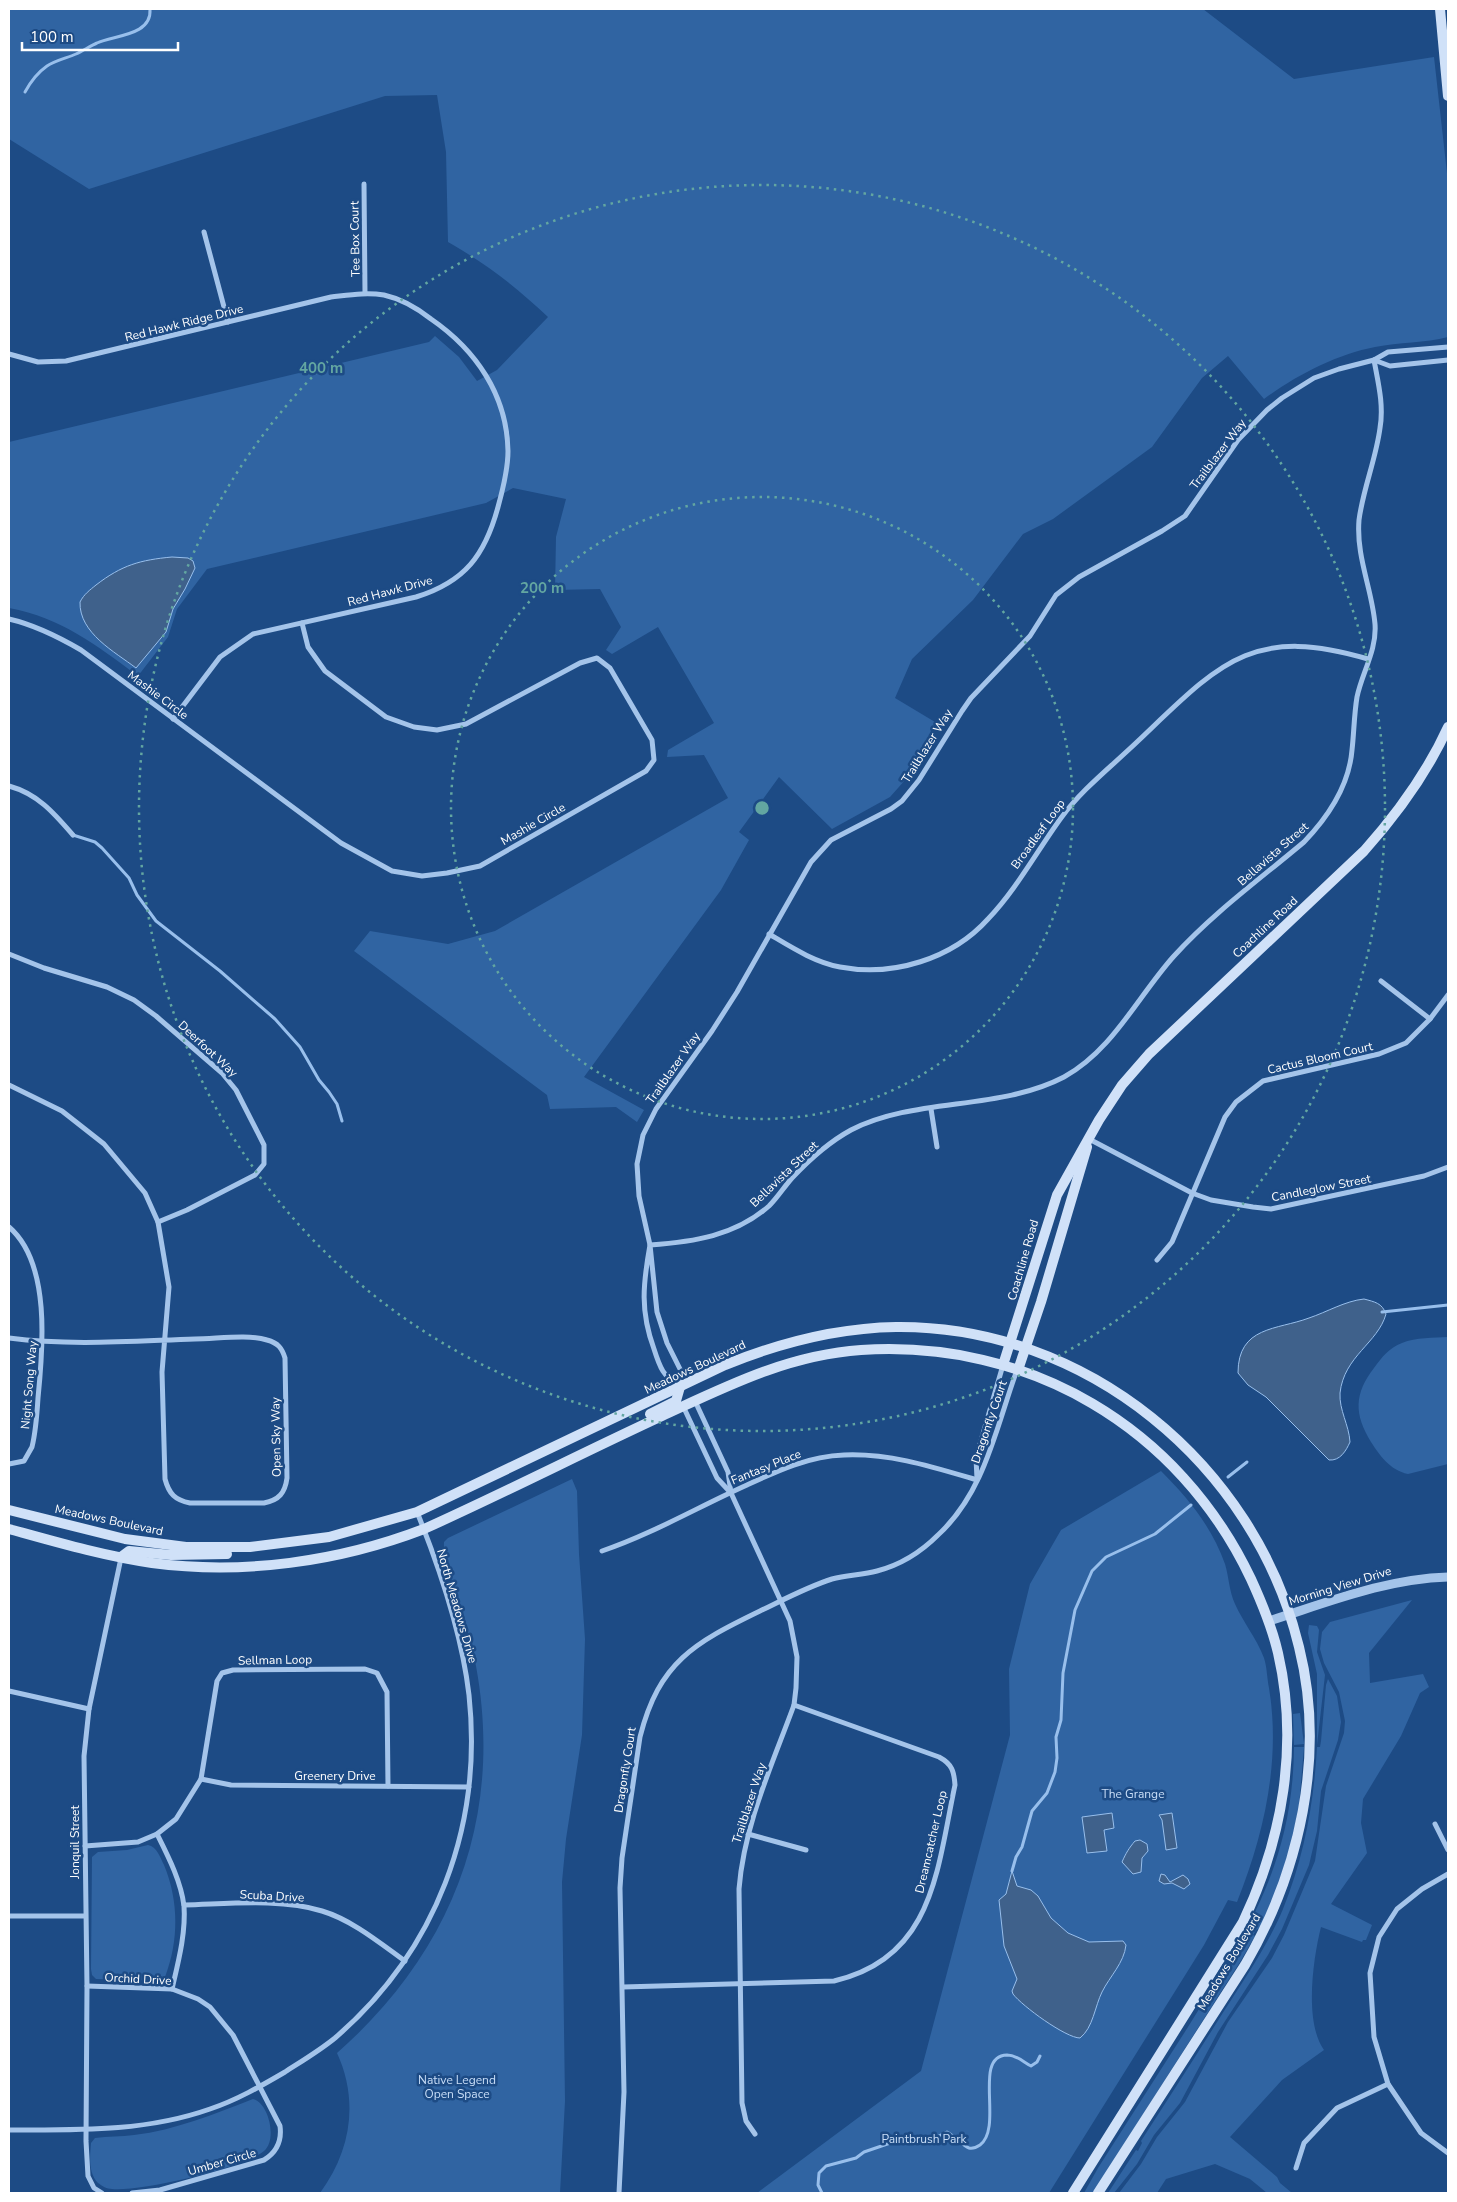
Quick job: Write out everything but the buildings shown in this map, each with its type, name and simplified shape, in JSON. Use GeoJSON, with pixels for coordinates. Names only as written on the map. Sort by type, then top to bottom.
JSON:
{"type":"FeatureCollection","features":[{"type":"Feature","properties":{"kind":"main road"},"geometry":{"type":"LineString","coordinates":[[1440,9],[1448,96]]}},
{"type":"Feature","properties":{"kind":"main road","name":"Coachline Road"},"geometry":{"type":"LineString","coordinates":[[1004,1366],[1057,1195],[1122,1085],[1149,1054],[1364,851],[1382,830],[1424,772],[1448,727]]}},
{"type":"Feature","properties":{"kind":"main road","name":"Coachline Road"},"geometry":{"type":"LineString","coordinates":[[1018,1370],[1083,1165],[1089,1139]]}},
{"type":"Feature","properties":{"kind":"main road","name":"Meadows Boulevard"},"geometry":{"type":"LineString","coordinates":[[9,1510],[91,1531],[156,1544],[219,1548],[250,1547],[329,1537],[417,1512],[756,1353],[788,1343],[839,1332],[896,1327],[977,1335],[1025,1349],[1072,1367],[1121,1394],[1157,1421],[1193,1454],[1214,1478],[1246,1521],[1269,1565],[1290,1614],[1304,1671],[1309,1745],[1303,1812],[1290,1864],[1270,1916],[1254,1948],[1098,2193]]}},
{"type":"Feature","properties":{"kind":"main road","name":"Meadows Boulevard"},"geometry":{"type":"LineString","coordinates":[[9,1529],[121,1557],[206,1568],[306,1561],[357,1550],[424,1529],[746,1377],[785,1363],[812,1356],[860,1350],[915,1349],[944,1352],[1004,1366],[1046,1380],[1099,1406],[1136,1432],[1177,1469],[1197,1492],[1227,1533],[1269,1621],[1282,1674],[1287,1744],[1282,1808],[1269,1857],[1250,1907],[1235,1938],[1073,2193]]}},
{"type":"Feature","properties":{"kind":"main road"},"geometry":{"type":"LineString","coordinates":[[598,1446],[601,1440],[612,1432],[676,1401],[680,1387]]}},
{"type":"Feature","properties":{"kind":"main road"},"geometry":{"type":"LineString","coordinates":[[121,1557],[129,1551],[171,1555],[233,1554],[250,1547]]}},
{"type":"Feature","properties":{"kind":"street","name":"Tee Box Court"},"geometry":{"type":"LineString","coordinates":[[364,184],[365,293]]}},
{"type":"Feature","properties":{"kind":"street"},"geometry":{"type":"LineString","coordinates":[[204,232],[228,322]]}},
{"type":"Feature","properties":{"kind":"street","name":"Red Hawk Ridge Drive"},"geometry":{"type":"LineString","coordinates":[[9,354],[38,362],[66,362],[331,297],[365,293]]}},
{"type":"Feature","properties":{"kind":"street","name":"Red Hawk Drive"},"geometry":{"type":"LineString","coordinates":[[173,719],[212,666],[230,649],[254,634],[416,597],[437,590],[465,572],[483,549],[490,536],[504,486],[508,452],[504,415],[490,379],[479,363],[456,338],[414,307],[383,295],[365,293]]}},
{"type":"Feature","properties":{"kind":"street","name":"Trailblazer Way"},"geometry":{"type":"LineString","coordinates":[[680,1387],[681,1371],[667,1343],[658,1312],[650,1245],[637,1176],[640,1148],[647,1123],[712,1031],[801,876],[821,850],[837,837],[891,809],[909,792],[971,698],[1030,636],[1056,595],[1079,576],[1162,532],[1185,516],[1238,440],[1267,410],[1314,378],[1339,369],[1374,360],[1388,352],[1448,346]]}},
{"type":"Feature","properties":{"kind":"street","name":"Trailblazer Way"},"geometry":{"type":"LineString","coordinates":[[1374,360],[1390,366],[1448,360]]}},
{"type":"Feature","properties":{"kind":"street","name":"Bellavista Street"},"geometry":{"type":"LineString","coordinates":[[650,1245],[688,1243],[741,1226],[769,1206],[812,1159],[837,1139],[873,1121],[1026,1093],[1044,1087],[1085,1064],[1112,1036],[1190,939],[1304,842],[1328,814],[1347,776],[1352,753],[1357,697],[1373,646],[1375,624],[1361,562],[1359,531],[1362,507],[1380,428],[1381,398],[1374,360]]}},
{"type":"Feature","properties":{"kind":"street","name":"Mashie Circle"},"geometry":{"type":"LineString","coordinates":[[9,619],[27,623],[52,633],[81,650],[341,843],[392,871],[422,876],[447,874],[480,866],[646,771],[654,760],[652,740],[610,668],[597,658],[580,663],[466,724],[438,730],[414,728],[386,717],[325,671],[308,647],[302,623]]}},
{"type":"Feature","properties":{"kind":"street","name":"Broadleaf Loop"},"geometry":{"type":"LineString","coordinates":[[769,934],[821,962],[839,967],[864,970],[883,970],[903,966],[946,952],[962,942],[989,919],[1074,802],[1209,676],[1227,663],[1246,655],[1286,646],[1312,646],[1368,659]]}},
{"type":"Feature","properties":{"kind":"street"},"geometry":{"type":"LineString","coordinates":[[9,786],[35,797],[51,809],[73,834]]}},
{"type":"Feature","properties":{"kind":"street","name":"Deerfoot Way"},"geometry":{"type":"LineString","coordinates":[[9,954],[44,968],[107,987],[134,1000],[156,1016],[222,1073],[236,1090],[264,1145],[264,1164],[255,1175],[187,1210],[158,1222]]}},
{"type":"Feature","properties":{"kind":"street"},"geometry":{"type":"LineString","coordinates":[[1381,981],[1430,1019]]}},
{"type":"Feature","properties":{"kind":"street","name":"Cactus Bloom Court"},"geometry":{"type":"LineString","coordinates":[[1157,1260],[1172,1242],[1225,1117],[1236,1102],[1262,1081],[1379,1054],[1406,1043],[1430,1019],[1448,995]]}},
{"type":"Feature","properties":{"kind":"street"},"geometry":{"type":"LineString","coordinates":[[9,1085],[62,1111],[104,1144],[145,1193],[158,1222],[169,1287],[164,1340]]}},
{"type":"Feature","properties":{"kind":"street"},"geometry":{"type":"LineString","coordinates":[[931,1109],[937,1147]]}},
{"type":"Feature","properties":{"kind":"street","name":"Candleglow Street"},"geometry":{"type":"LineString","coordinates":[[1089,1139],[1192,1193],[1211,1200],[1271,1209],[1424,1176],[1448,1166]]}},
{"type":"Feature","properties":{"kind":"street","name":"Night Song Way"},"geometry":{"type":"LineString","coordinates":[[9,1227],[14,1231],[30,1257],[39,1290],[44,1342],[34,1439],[24,1461],[9,1464]]}},
{"type":"Feature","properties":{"kind":"street","name":"Trailblazer Way"},"geometry":{"type":"LineString","coordinates":[[650,1245],[643,1286],[643,1309],[647,1330],[667,1378],[680,1387]]}},
{"type":"Feature","properties":{"kind":"street","name":"Open Sky Way"},"geometry":{"type":"LineString","coordinates":[[9,1338],[44,1342],[258,1338],[277,1344],[282,1349],[285,1358],[287,1478],[282,1495],[273,1501],[264,1503],[190,1503],[180,1501],[172,1496],[165,1479],[164,1340]]}},
{"type":"Feature","properties":{"kind":"street","name":"Dragonfly Court"},"geometry":{"type":"LineString","coordinates":[[978,1480],[976,1458],[1004,1366]]}},
{"type":"Feature","properties":{"kind":"street","name":"Dragonfly Court"},"geometry":{"type":"LineString","coordinates":[[618,2193],[624,2092],[620,1888],[622,1858],[640,1736],[647,1712],[665,1677],[688,1652],[714,1633],[818,1584],[845,1576],[877,1571],[911,1557],[939,1535],[951,1522],[970,1495],[986,1465],[1018,1370]]}},
{"type":"Feature","properties":{"kind":"street","name":"Trailblazer Way"},"geometry":{"type":"LineString","coordinates":[[695,1400],[728,1472],[731,1493],[790,1622],[797,1657],[794,1705],[748,1834],[739,1889],[742,2103],[746,2121],[755,2134]]}},
{"type":"Feature","properties":{"kind":"street","name":"Trailblazer Way"},"geometry":{"type":"LineString","coordinates":[[683,1406],[717,1478],[731,1493]]}},
{"type":"Feature","properties":{"kind":"street","name":"Fantasy Place"},"geometry":{"type":"LineString","coordinates":[[602,1551],[629,1542],[731,1493],[796,1465],[842,1455],[894,1458],[978,1480]]}},
{"type":"Feature","properties":{"kind":"street","name":"North Meadows Drive"},"geometry":{"type":"LineString","coordinates":[[9,2130],[121,2128],[183,2117],[211,2109],[260,2086],[318,2051],[371,2004],[405,1961],[438,1904],[449,1875],[462,1827],[469,1787],[471,1741],[469,1704],[462,1653],[417,1512]]}},
{"type":"Feature","properties":{"kind":"street","name":"Jonquil Street"},"geometry":{"type":"LineString","coordinates":[[86,2130],[87,1986],[84,1756],[89,1709],[121,1557]]}},
{"type":"Feature","properties":{"kind":"street","name":"Morning View Drive"},"geometry":{"type":"LineString","coordinates":[[1269,1621],[1383,1585],[1405,1580],[1448,1577]]}},
{"type":"Feature","properties":{"kind":"street","name":"Sellman Loop"},"geometry":{"type":"LineString","coordinates":[[85,1846],[138,1842],[157,1834],[176,1819],[201,1779],[217,1682],[222,1673],[233,1670],[365,1669],[377,1673],[387,1692],[388,1786]]}},
{"type":"Feature","properties":{"kind":"street"},"geometry":{"type":"LineString","coordinates":[[9,1691],[89,1709]]}},
{"type":"Feature","properties":{"kind":"street","name":"Dreamcatcher Loop"},"geometry":{"type":"LineString","coordinates":[[622,1987],[820,1982],[849,1978],[883,1961],[897,1949],[918,1922],[930,1896],[954,1785],[953,1770],[947,1762],[939,1757],[794,1705]]}},
{"type":"Feature","properties":{"kind":"street","name":"Greenery Drive"},"geometry":{"type":"LineString","coordinates":[[201,1779],[231,1785],[469,1787]]}},
{"type":"Feature","properties":{"kind":"street"},"geometry":{"type":"LineString","coordinates":[[1435,1824],[1448,1850]]}},
{"type":"Feature","properties":{"kind":"street"},"geometry":{"type":"LineString","coordinates":[[157,1834],[175,1874],[184,1905],[182,1942],[172,1989]]}},
{"type":"Feature","properties":{"kind":"street"},"geometry":{"type":"LineString","coordinates":[[748,1834],[806,1850]]}},
{"type":"Feature","properties":{"kind":"street"},"geometry":{"type":"LineString","coordinates":[[1448,1874],[1422,1889],[1397,1909],[1379,1937],[1370,1973],[1374,2037],[1388,2084],[1422,2133],[1448,2153]]}},
{"type":"Feature","properties":{"kind":"street","name":"Scuba Drive"},"geometry":{"type":"LineString","coordinates":[[184,1905],[298,1906],[323,1911],[348,1923],[405,1961]]}},
{"type":"Feature","properties":{"kind":"street"},"geometry":{"type":"LineString","coordinates":[[9,1916],[85,1916]]}},
{"type":"Feature","properties":{"kind":"street","name":"Orchid Drive"},"geometry":{"type":"LineString","coordinates":[[87,1986],[172,1989],[198,1999],[210,2007],[233,2035],[260,2086]]}},
{"type":"Feature","properties":{"kind":"street"},"geometry":{"type":"LineString","coordinates":[[1296,2168],[1304,2143],[1337,2108],[1388,2084]]}},
{"type":"Feature","properties":{"kind":"street","name":"Umber Circle"},"geometry":{"type":"LineString","coordinates":[[132,2193],[160,2190],[240,2168],[270,2156],[279,2142],[280,2126],[260,2086]]}},
{"type":"Feature","properties":{"kind":"street"},"geometry":{"type":"LineString","coordinates":[[86,2130],[88,2176],[94,2188],[102,2193]]}},
{"type":"Feature","properties":{"kind":"green space"},"geometry":{"type":"Polygon","coordinates":[[[9,9],[1203,9],[1294,79],[1434,57],[1448,182],[1448,337],[1384,345],[1331,360],[1289,382],[1264,399],[1228,356],[1202,378],[1152,447],[1053,519],[1023,534],[973,600],[912,659],[895,698],[940,725],[937,730],[935,729],[934,735],[906,779],[890,797],[832,829],[779,777],[739,832],[749,840],[721,890],[584,1077],[644,1110],[637,1122],[616,1107],[550,1109],[547,1095],[354,951],[370,931],[448,944],[495,931],[728,798],[704,755],[667,757],[668,750],[714,723],[658,627],[612,654],[606,650],[621,627],[600,589],[555,590],[556,537],[566,499],[513,488],[486,503],[207,569],[177,609],[168,637],[138,676],[78,634],[46,618],[9,608],[9,442],[429,342],[435,336],[459,357],[477,381],[497,370],[548,317],[501,276],[448,242],[446,152],[437,95],[385,96],[89,189],[9,139],[9,9]]]}},
{"type":"Feature","properties":{"kind":"green space"},"geometry":{"type":"Polygon","coordinates":[[[1448,1337],[1448,1464],[1408,1474],[1391,1466],[1371,1442],[1361,1422],[1359,1413],[1360,1395],[1367,1377],[1380,1360],[1397,1345],[1419,1339],[1448,1337]]]}},
{"type":"Feature","properties":{"kind":"green space","name":"The Grange"},"geometry":{"type":"Polygon","coordinates":[[[1161,1471],[1190,1503],[1206,1525],[1220,1550],[1235,1604],[1258,1644],[1266,1665],[1272,1715],[1273,1743],[1268,1797],[1255,1850],[1237,1902],[1228,1900],[1204,1945],[1049,2193],[757,2193],[921,2071],[1010,1735],[1009,1669],[1030,1584],[1061,1530],[1161,1471]]]}},
{"type":"Feature","properties":{"kind":"green space","name":"Native Legend Open Space"},"geometry":{"type":"Polygon","coordinates":[[[572,1479],[577,1491],[585,1639],[582,1735],[566,1839],[562,1882],[565,2101],[560,2193],[320,2193],[331,2177],[339,2160],[345,2143],[348,2125],[348,2089],[337,2053],[377,2014],[411,1971],[439,1926],[460,1879],[475,1829],[482,1776],[483,1722],[474,1656],[447,1566],[444,1542],[448,1538],[572,1479]]]}},
{"type":"Feature","properties":{"kind":"green space"},"geometry":{"type":"Polygon","coordinates":[[[1412,1600],[1369,1653],[1370,1683],[1423,1674],[1429,1687],[1420,1693],[1401,1736],[1363,1799],[1361,1823],[1367,1853],[1331,1904],[1372,1925],[1366,1940],[1362,1942],[1321,1927],[1313,1973],[1312,2007],[1318,2038],[1324,2050],[1282,2080],[1230,2137],[1277,2177],[1280,2183],[1292,2193],[1267,2193],[1250,2179],[1215,2164],[1166,2179],[1157,2193],[1119,2193],[1141,2164],[1157,2137],[1185,2102],[1228,2022],[1272,1958],[1284,1935],[1315,1861],[1326,1786],[1344,1733],[1345,1721],[1339,1692],[1324,1663],[1320,1649],[1322,1632],[1330,1622],[1412,1600]]]}},
{"type":"Feature","properties":{"kind":"green space"},"geometry":{"type":"Polygon","coordinates":[[[1309,1625],[1317,1626],[1319,1630],[1317,1652],[1325,1675],[1317,1745],[1317,1674],[1308,1633],[1309,1625]]]}},
{"type":"Feature","properties":{"kind":"green space"},"geometry":{"type":"Polygon","coordinates":[[[1328,1679],[1337,1696],[1341,1722],[1338,1740],[1321,1791],[1317,1831],[1309,1865],[1282,1929],[1268,1955],[1218,2032],[1180,2103],[1154,2135],[1137,2164],[1114,2193],[1108,2193],[1136,2150],[1138,2151],[1142,2143],[1141,2141],[1256,1961],[1283,1909],[1297,1870],[1307,1830],[1317,1747],[1320,1747],[1321,1741],[1328,1679]]]}},
{"type":"Feature","properties":{"kind":"green space"},"geometry":{"type":"Polygon","coordinates":[[[1300,1713],[1304,1744],[1294,1745],[1293,1714],[1300,1713]]]}},
{"type":"Feature","properties":{"kind":"green space"},"geometry":{"type":"Polygon","coordinates":[[[1294,1747],[1304,1747],[1299,1806],[1290,1848],[1275,1893],[1259,1930],[1257,1929],[1253,1935],[1255,1936],[1240,1962],[1093,2193],[1084,2193],[1229,1960],[1263,1895],[1276,1862],[1285,1826],[1292,1788],[1294,1747]]]}},
{"type":"Feature","properties":{"kind":"green space"},"geometry":{"type":"Polygon","coordinates":[[[148,1845],[156,1850],[164,1865],[175,1907],[173,1949],[165,1977],[159,1981],[96,1979],[92,1975],[91,1969],[92,1857],[98,1852],[127,1850],[148,1845]]]}},
{"type":"Feature","properties":{"kind":"green space"},"geometry":{"type":"Polygon","coordinates":[[[253,2099],[263,2107],[271,2130],[268,2145],[264,2151],[253,2158],[190,2178],[144,2187],[110,2189],[98,2183],[95,2179],[90,2164],[91,2143],[95,2138],[150,2133],[195,2121],[253,2099]]]}},
{"type":"Feature","properties":{"kind":"shaded area"},"geometry":{"type":"Polygon","coordinates":[[[172,557],[188,558],[193,561],[195,568],[173,609],[166,632],[136,668],[100,641],[92,632],[85,623],[81,613],[80,602],[85,594],[96,585],[123,568],[141,562],[172,557]]]}},
{"type":"Feature","properties":{"kind":"shaded area"},"geometry":{"type":"Polygon","coordinates":[[[1364,1299],[1380,1305],[1386,1314],[1376,1333],[1354,1359],[1343,1380],[1340,1399],[1350,1442],[1339,1457],[1329,1460],[1266,1397],[1248,1385],[1238,1373],[1240,1358],[1245,1346],[1252,1338],[1262,1332],[1364,1299]]]}},
{"type":"Feature","properties":{"kind":"shaded area"},"geometry":{"type":"Polygon","coordinates":[[[1112,1813],[1114,1828],[1104,1830],[1107,1851],[1087,1853],[1082,1817],[1112,1813]]]}},
{"type":"Feature","properties":{"kind":"shaded area"},"geometry":{"type":"Polygon","coordinates":[[[1172,1813],[1177,1848],[1166,1850],[1162,1820],[1159,1815],[1172,1813]]]}},
{"type":"Feature","properties":{"kind":"shaded area"},"geometry":{"type":"Polygon","coordinates":[[[1140,1840],[1147,1844],[1148,1851],[1142,1858],[1141,1872],[1133,1874],[1122,1862],[1135,1841],[1140,1840]]]}},
{"type":"Feature","properties":{"kind":"shaded area"},"geometry":{"type":"Polygon","coordinates":[[[1012,1871],[1017,1886],[1031,1890],[1038,1896],[1051,1918],[1068,1933],[1089,1942],[1123,1941],[1126,1945],[1120,1964],[1102,1992],[1091,2023],[1080,2038],[1065,2033],[1045,2020],[1025,2006],[1013,1994],[1012,1991],[1017,1979],[1004,1946],[999,1900],[1006,1894],[1012,1871]]]}},
{"type":"Feature","properties":{"kind":"shaded area"},"geometry":{"type":"Polygon","coordinates":[[[1161,1874],[1165,1875],[1170,1882],[1183,1875],[1190,1884],[1184,1889],[1172,1883],[1164,1884],[1159,1881],[1161,1874]]]}},
{"type":"Feature","properties":{"kind":"waterway"},"geometry":{"type":"LineString","coordinates":[[25,92],[37,74],[50,64],[104,40],[139,30],[149,18],[150,9]]}},
{"type":"Feature","properties":{"kind":"waterway"},"geometry":{"type":"LineString","coordinates":[[73,835],[95,842],[102,848],[129,878],[137,895],[156,921],[220,971],[275,1019],[300,1047],[319,1080],[337,1104],[342,1121]]}},
{"type":"Feature","properties":{"kind":"waterway"},"geometry":{"type":"LineString","coordinates":[[1382,1312],[1448,1305]]}},
{"type":"Feature","properties":{"kind":"waterway"},"geometry":{"type":"LineString","coordinates":[[1228,1477],[1247,1462]]}},
{"type":"Feature","properties":{"kind":"waterway"},"geometry":{"type":"LineString","coordinates":[[1012,1871],[1016,1857],[1022,1847],[1032,1811],[1047,1793],[1055,1772],[1057,1758],[1056,1737],[1061,1720],[1063,1673],[1075,1610],[1092,1571],[1106,1557],[1155,1534],[1191,1505]]}},
{"type":"Feature","properties":{"kind":"waterway"},"geometry":{"type":"LineString","coordinates":[[822,2193],[818,2185],[819,2173],[826,2166],[856,2158],[864,2152],[899,2140],[914,2140],[925,2143],[947,2132],[969,2148],[979,2146],[987,2136],[990,2109],[989,2079],[991,2067],[997,2058],[1011,2055],[1031,2066],[1037,2062],[1040,2056]]}},
{"type":"Feature","properties":{"kind":"park label","name":"Paintbrush Park"},"geometry":{"type":"Point","coordinates":[924,2139]}}]}
